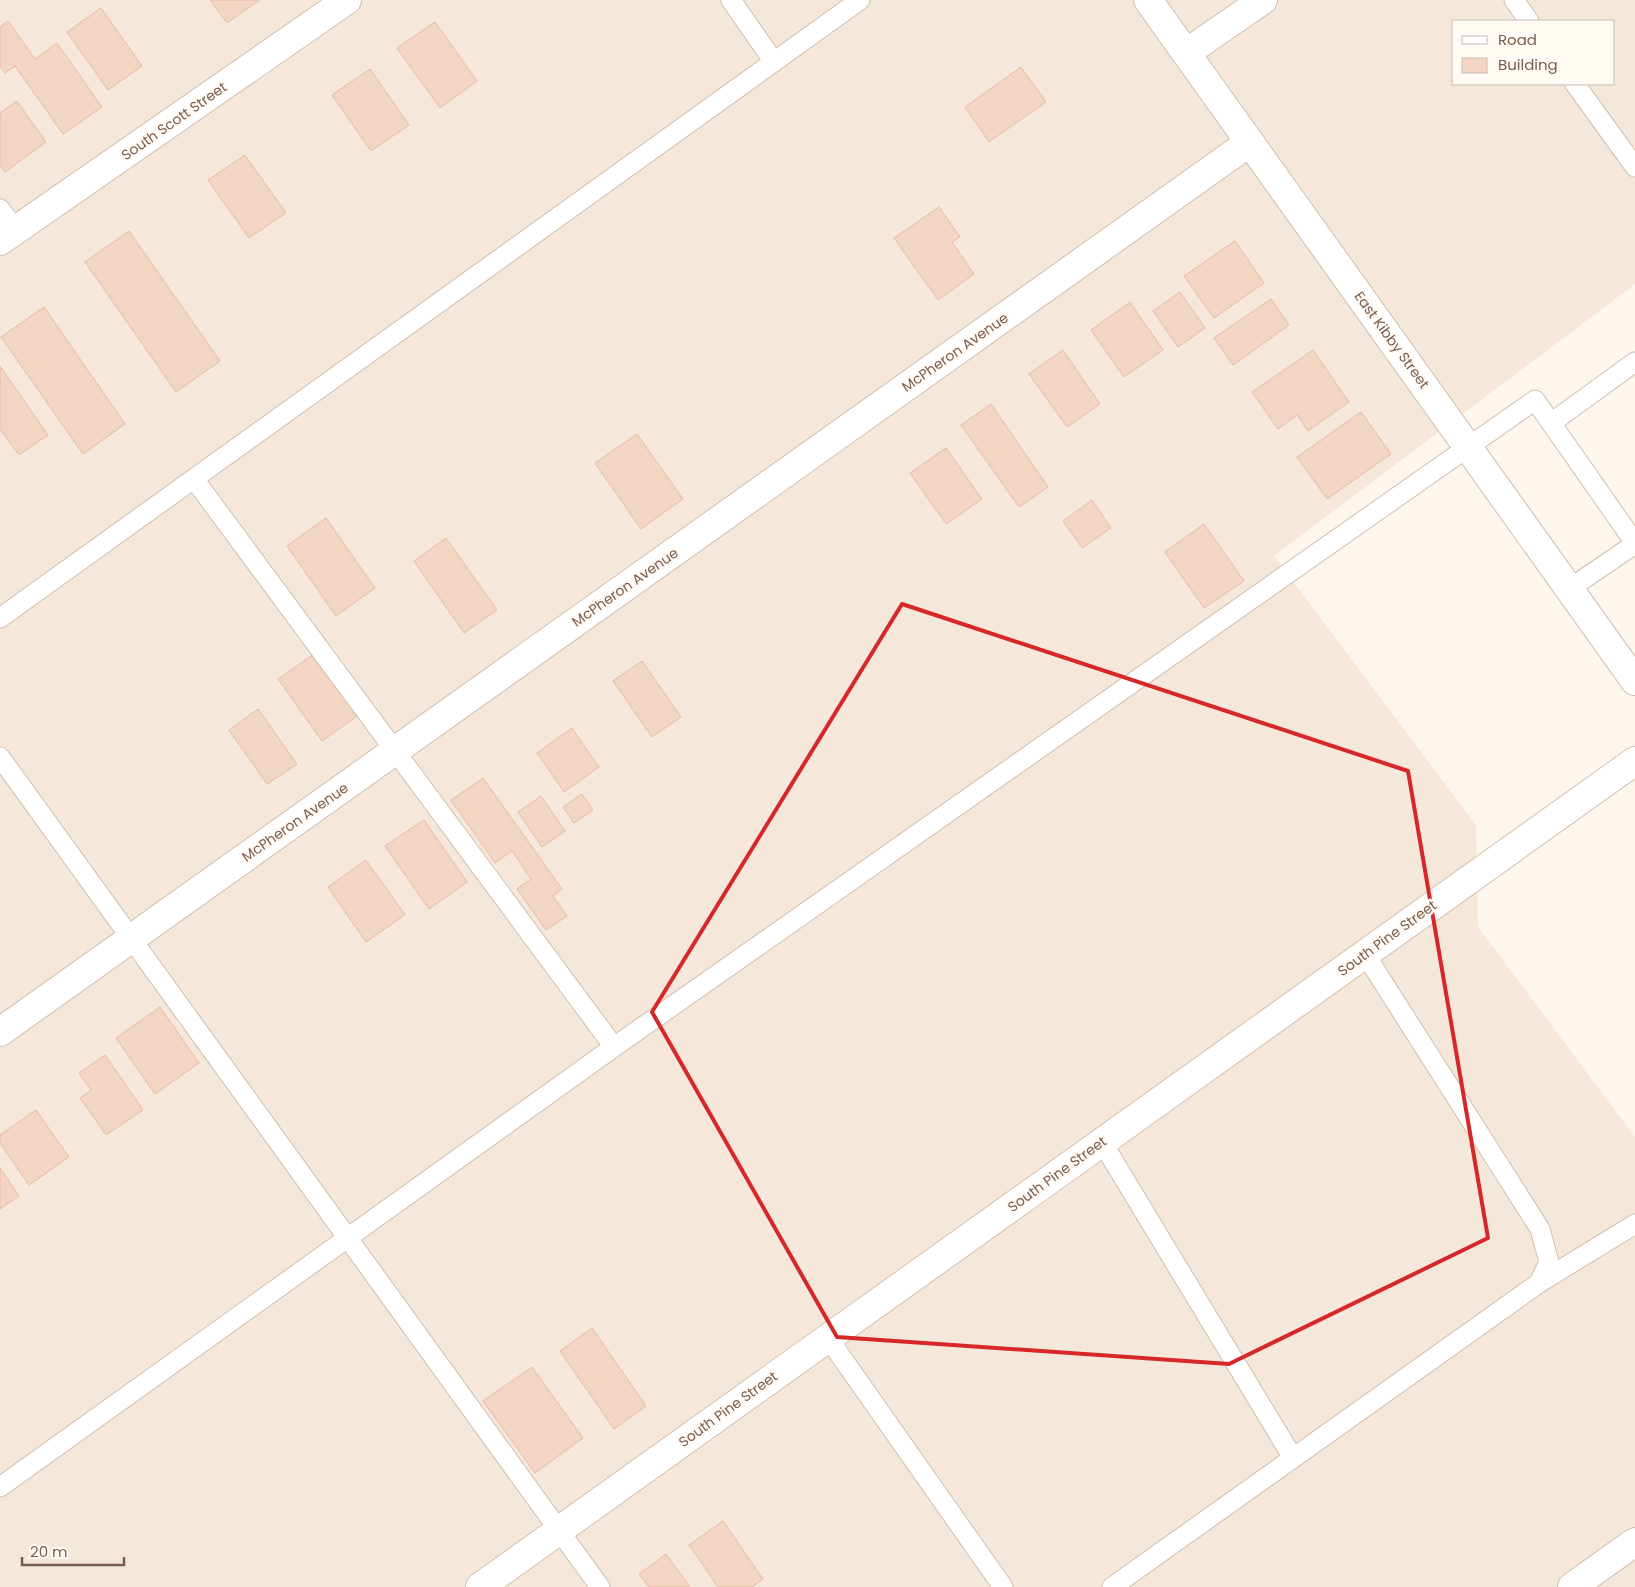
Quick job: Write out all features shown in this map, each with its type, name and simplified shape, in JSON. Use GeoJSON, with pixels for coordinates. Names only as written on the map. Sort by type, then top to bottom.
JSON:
{"type":"FeatureCollection","features":[{"type":"Feature","properties":{"kind":"street","name":"South Scott Street"},"geometry":{"type":"LineString","coordinates":[[8,236],[347,0]]}},
{"type":"Feature","properties":{"kind":"street","name":"East Kibby Street"},"geometry":{"type":"LineString","coordinates":[[1148,0],[1635,681]]}},
{"type":"Feature","properties":{"kind":"street"},"geometry":{"type":"LineString","coordinates":[[1186,53],[1263,0]]}},
{"type":"Feature","properties":{"kind":"street","name":"McPheron Avenue"},"geometry":{"type":"LineString","coordinates":[[0,1032],[1250,142]]}},
{"type":"Feature","properties":{"kind":"street","name":"South Pine Street"},"geometry":{"type":"LineString","coordinates":[[480,1587],[1635,760]]}},
{"type":"Feature","properties":{"kind":"street"},"geometry":{"type":"LineString","coordinates":[[1572,1587],[1635,1542]]}},
{"type":"Feature","properties":{"kind":"lane"},"geometry":{"type":"LineString","coordinates":[[731,0],[774,62]]}},
{"type":"Feature","properties":{"kind":"lane"},"geometry":{"type":"LineString","coordinates":[[0,618],[860,0]]}},
{"type":"Feature","properties":{"kind":"lane"},"geometry":{"type":"LineString","coordinates":[[1514,0],[1529,20]]}},
{"type":"Feature","properties":{"kind":"lane"},"geometry":{"type":"LineString","coordinates":[[1576,85],[1635,168]]}},
{"type":"Feature","properties":{"kind":"lane"},"geometry":{"type":"LineString","coordinates":[[0,209],[8,236]]}},
{"type":"Feature","properties":{"kind":"lane"},"geometry":{"type":"LineString","coordinates":[[1551,423],[1635,362]]}},
{"type":"Feature","properties":{"kind":"lane"},"geometry":{"type":"LineString","coordinates":[[0,1487],[614,1047],[1535,400],[1635,544],[1569,589]]}},
{"type":"Feature","properties":{"kind":"lane"},"geometry":{"type":"LineString","coordinates":[[194,479],[614,1047]]}},
{"type":"Feature","properties":{"kind":"lane"},"geometry":{"type":"LineString","coordinates":[[0,757],[600,1587]]}},
{"type":"Feature","properties":{"kind":"lane"},"geometry":{"type":"LineString","coordinates":[[1365,954],[1540,1230],[1549,1262],[1539,1284]]}},
{"type":"Feature","properties":{"kind":"lane"},"geometry":{"type":"LineString","coordinates":[[1102,1142],[1293,1458]]}},
{"type":"Feature","properties":{"kind":"lane"},"geometry":{"type":"LineString","coordinates":[[1112,1587],[1539,1284],[1635,1224]]}},
{"type":"Feature","properties":{"kind":"lane"},"geometry":{"type":"LineString","coordinates":[[828,1338],[1003,1587]]}},
{"type":"Feature","properties":{"kind":"highlighted area"},"geometry":{"type":"Polygon","coordinates":[[[902,604],[1408,771],[1488,1238],[1229,1364],[837,1337],[652,1012],[902,604]]]}},
{"type":"Feature","properties":{"kind":"shaded area"},"geometry":{"type":"Polygon","coordinates":[[[0,0],[1635,0],[1635,284],[1274,556],[1476,825],[1478,927],[1635,1137],[1635,1587],[0,1587],[0,0]]]}},
{"type":"Feature","properties":{"kind":"building"},"geometry":{"type":"Polygon","coordinates":[[[210,0],[260,0],[227,23],[210,0]]]}},
{"type":"Feature","properties":{"kind":"building"},"geometry":{"type":"Polygon","coordinates":[[[101,8],[142,66],[108,90],[67,32],[101,8]]]}},
{"type":"Feature","properties":{"kind":"building"},"geometry":{"type":"Polygon","coordinates":[[[8,21],[35,59],[57,43],[102,107],[63,134],[15,66],[5,73],[0,66],[0,27],[8,21]]]}},
{"type":"Feature","properties":{"kind":"building"},"geometry":{"type":"Polygon","coordinates":[[[435,22],[477,81],[440,108],[397,48],[435,22]]]}},
{"type":"Feature","properties":{"kind":"building"},"geometry":{"type":"Polygon","coordinates":[[[1021,67],[1046,102],[989,142],[965,107],[1021,67]]]}},
{"type":"Feature","properties":{"kind":"building"},"geometry":{"type":"Polygon","coordinates":[[[370,69],[409,125],[371,151],[332,95],[370,69]]]}},
{"type":"Feature","properties":{"kind":"building"},"geometry":{"type":"Polygon","coordinates":[[[17,101],[46,142],[5,172],[0,165],[0,113],[17,101]]]}},
{"type":"Feature","properties":{"kind":"building"},"geometry":{"type":"Polygon","coordinates":[[[245,155],[286,213],[249,238],[208,180],[245,155]]]}},
{"type":"Feature","properties":{"kind":"building"},"geometry":{"type":"Polygon","coordinates":[[[939,207],[960,237],[952,242],[974,274],[938,300],[894,238],[939,207]]]}},
{"type":"Feature","properties":{"kind":"building"},"geometry":{"type":"Polygon","coordinates":[[[129,231],[220,361],[176,392],[85,262],[129,231]]]}},
{"type":"Feature","properties":{"kind":"building"},"geometry":{"type":"Polygon","coordinates":[[[1235,241],[1264,283],[1214,318],[1184,276],[1235,241]]]}},
{"type":"Feature","properties":{"kind":"building"},"geometry":{"type":"Polygon","coordinates":[[[1180,292],[1205,328],[1178,347],[1153,311],[1180,292]]]}},
{"type":"Feature","properties":{"kind":"building"},"geometry":{"type":"Polygon","coordinates":[[[1271,299],[1289,325],[1233,365],[1214,338],[1271,299]]]}},
{"type":"Feature","properties":{"kind":"building"},"geometry":{"type":"Polygon","coordinates":[[[1130,302],[1163,350],[1124,377],[1091,330],[1130,302]]]}},
{"type":"Feature","properties":{"kind":"building"},"geometry":{"type":"Polygon","coordinates":[[[44,307],[125,424],[83,454],[1,337],[44,307]]]}},
{"type":"Feature","properties":{"kind":"building"},"geometry":{"type":"Polygon","coordinates":[[[1063,350],[1100,404],[1067,427],[1029,374],[1063,350]]]}},
{"type":"Feature","properties":{"kind":"building"},"geometry":{"type":"Polygon","coordinates":[[[1313,350],[1349,402],[1308,431],[1297,415],[1278,429],[1252,392],[1313,350]]]}},
{"type":"Feature","properties":{"kind":"building"},"geometry":{"type":"Polygon","coordinates":[[[0,366],[48,435],[19,455],[0,429],[0,366]]]}},
{"type":"Feature","properties":{"kind":"building"},"geometry":{"type":"Polygon","coordinates":[[[991,404],[1048,487],[1019,507],[961,425],[991,404]]]}},
{"type":"Feature","properties":{"kind":"building"},"geometry":{"type":"Polygon","coordinates":[[[1361,412],[1391,454],[1327,499],[1297,457],[1361,412]]]}},
{"type":"Feature","properties":{"kind":"building"},"geometry":{"type":"Polygon","coordinates":[[[637,434],[683,499],[641,529],[595,463],[637,434]]]}},
{"type":"Feature","properties":{"kind":"building"},"geometry":{"type":"Polygon","coordinates":[[[946,448],[982,499],[946,524],[910,473],[946,448]]]}},
{"type":"Feature","properties":{"kind":"building"},"geometry":{"type":"Polygon","coordinates":[[[1092,500],[1111,528],[1082,548],[1063,521],[1092,500]]]}},
{"type":"Feature","properties":{"kind":"building"},"geometry":{"type":"Polygon","coordinates":[[[326,518],[375,588],[336,616],[287,546],[326,518]]]}},
{"type":"Feature","properties":{"kind":"building"},"geometry":{"type":"Polygon","coordinates":[[[1204,524],[1244,581],[1204,608],[1165,552],[1204,524]]]}},
{"type":"Feature","properties":{"kind":"building"},"geometry":{"type":"Polygon","coordinates":[[[446,538],[497,610],[464,633],[414,561],[446,538]]]}},
{"type":"Feature","properties":{"kind":"building"},"geometry":{"type":"Polygon","coordinates":[[[317,652],[360,714],[322,741],[278,679],[317,652]]]}},
{"type":"Feature","properties":{"kind":"building"},"geometry":{"type":"Polygon","coordinates":[[[642,661],[681,717],[652,737],[613,681],[642,661]]]}},
{"type":"Feature","properties":{"kind":"building"},"geometry":{"type":"Polygon","coordinates":[[[258,709],[297,764],[267,784],[229,730],[258,709]]]}},
{"type":"Feature","properties":{"kind":"building"},"geometry":{"type":"Polygon","coordinates":[[[572,728],[599,767],[564,792],[537,753],[572,728]]]}},
{"type":"Feature","properties":{"kind":"building"},"geometry":{"type":"Polygon","coordinates":[[[483,778],[562,889],[553,896],[567,916],[546,930],[517,889],[531,879],[512,851],[495,863],[451,800],[483,778]]]}},
{"type":"Feature","properties":{"kind":"building"},"geometry":{"type":"Polygon","coordinates":[[[582,794],[593,810],[574,823],[563,807],[582,794]]]}},
{"type":"Feature","properties":{"kind":"building"},"geometry":{"type":"Polygon","coordinates":[[[541,796],[565,831],[542,847],[518,812],[541,796]]]}},
{"type":"Feature","properties":{"kind":"building"},"geometry":{"type":"Polygon","coordinates":[[[424,820],[467,882],[429,909],[385,846],[424,820]]]}},
{"type":"Feature","properties":{"kind":"building"},"geometry":{"type":"Polygon","coordinates":[[[366,860],[405,915],[366,942],[328,887],[366,860]]]}},
{"type":"Feature","properties":{"kind":"building"},"geometry":{"type":"Polygon","coordinates":[[[160,1007],[199,1063],[155,1094],[116,1038],[160,1007]]]}},
{"type":"Feature","properties":{"kind":"building"},"geometry":{"type":"Polygon","coordinates":[[[105,1055],[143,1110],[106,1135],[80,1098],[91,1090],[79,1073],[105,1055]]]}},
{"type":"Feature","properties":{"kind":"building"},"geometry":{"type":"Polygon","coordinates":[[[36,1110],[69,1157],[29,1185],[0,1143],[0,1135],[36,1110]]]}},
{"type":"Feature","properties":{"kind":"building"},"geometry":{"type":"Polygon","coordinates":[[[0,1168],[19,1196],[0,1209],[0,1168]]]}},
{"type":"Feature","properties":{"kind":"building"},"geometry":{"type":"Polygon","coordinates":[[[592,1328],[646,1406],[614,1429],[560,1351],[592,1328]]]}},
{"type":"Feature","properties":{"kind":"building"},"geometry":{"type":"Polygon","coordinates":[[[532,1367],[583,1438],[535,1473],[483,1401],[532,1367]]]}},
{"type":"Feature","properties":{"kind":"building"},"geometry":{"type":"Polygon","coordinates":[[[723,1521],[763,1579],[752,1587],[718,1587],[689,1545],[723,1521]]]}},
{"type":"Feature","properties":{"kind":"building"},"geometry":{"type":"Polygon","coordinates":[[[666,1554],[690,1587],[649,1587],[639,1574],[666,1554]]]}}]}
